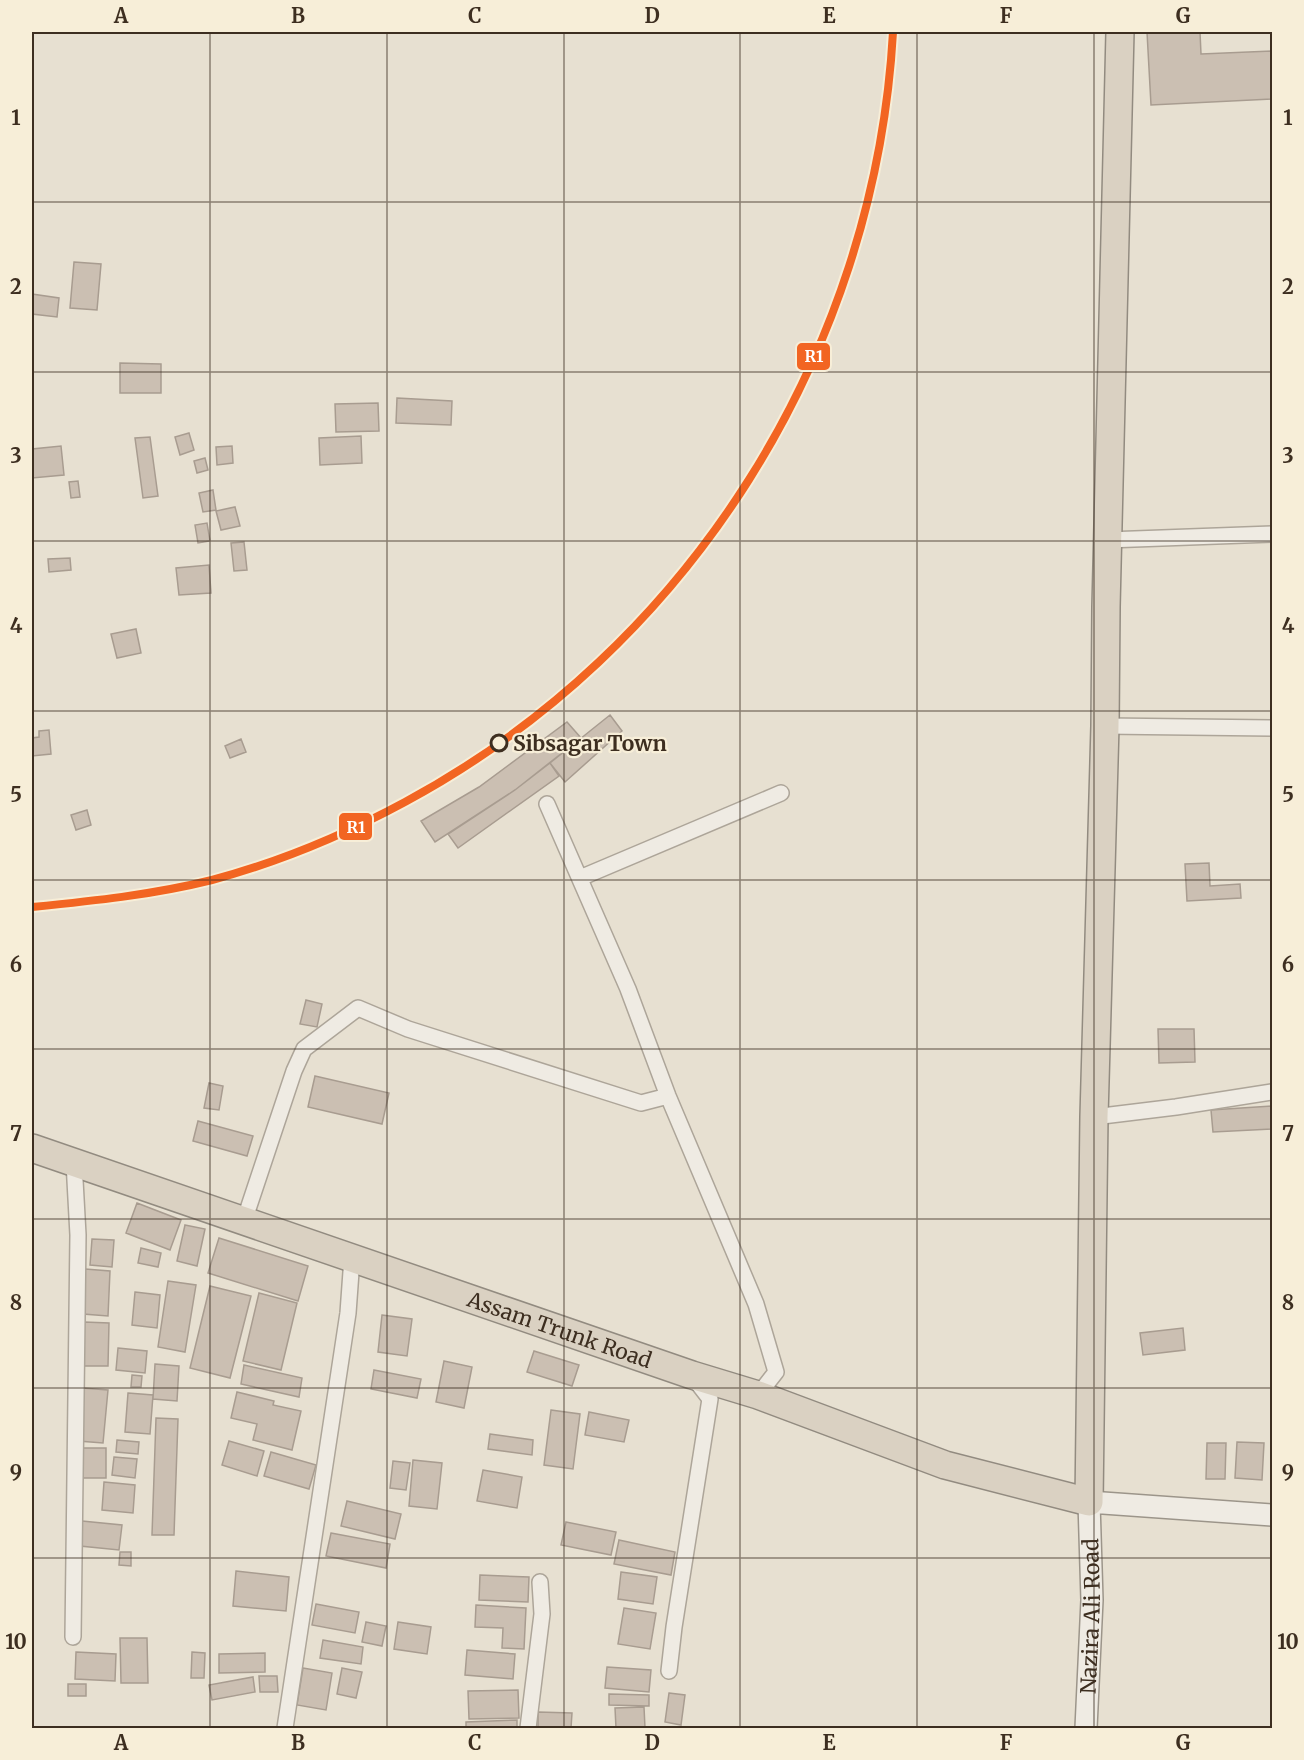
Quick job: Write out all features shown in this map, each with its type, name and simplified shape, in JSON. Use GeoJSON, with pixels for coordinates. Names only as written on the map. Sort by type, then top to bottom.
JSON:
{"type":"FeatureCollection","features":[{"type":"Feature","properties":{"kind":"highway"},"geometry":{"type":"LineString","coordinates":[[1089,1502],[1094,1117],[1120,32]]}},
{"type":"Feature","properties":{"kind":"highway","name":"Assam Trunk Road"},"geometry":{"type":"LineString","coordinates":[[32,1148],[692,1375],[758,1395],[945,1465],[1089,1502]]}},
{"type":"Feature","properties":{"kind":"main road"},"geometry":{"type":"LineString","coordinates":[[1089,1502],[1272,1515]]}},
{"type":"Feature","properties":{"kind":"main road","name":"Nazira Ali Road"},"geometry":{"type":"LineString","coordinates":[[1086,1728],[1092,1600],[1089,1502]]}},
{"type":"Feature","properties":{"kind":"street"},"geometry":{"type":"LineString","coordinates":[[1107,540],[1272,534]]}},
{"type":"Feature","properties":{"kind":"street"},"geometry":{"type":"LineString","coordinates":[[1105,726],[1272,728]]}},
{"type":"Feature","properties":{"kind":"street"},"geometry":{"type":"LineString","coordinates":[[580,878],[781,793]]}},
{"type":"Feature","properties":{"kind":"street"},"geometry":{"type":"LineString","coordinates":[[547,804],[628,989],[668,1096],[756,1304],[776,1371],[758,1395]]}},
{"type":"Feature","properties":{"kind":"street"},"geometry":{"type":"LineString","coordinates":[[244,1221],[294,1071],[304,1049],[358,1008],[408,1029],[641,1103],[668,1096]]}},
{"type":"Feature","properties":{"kind":"street"},"geometry":{"type":"LineString","coordinates":[[1094,1117],[1272,1092]]}},
{"type":"Feature","properties":{"kind":"street"},"geometry":{"type":"LineString","coordinates":[[73,1637],[78,1235],[74,1162]]}},
{"type":"Feature","properties":{"kind":"street"},"geometry":{"type":"LineString","coordinates":[[285,1728],[348,1312],[352,1258]]}},
{"type":"Feature","properties":{"kind":"street"},"geometry":{"type":"LineString","coordinates":[[669,1671],[710,1399],[692,1375]]}},
{"type":"Feature","properties":{"kind":"street"},"geometry":{"type":"LineString","coordinates":[[528,1728],[542,1614],[540,1582]]}},
{"type":"Feature","properties":{"kind":"building"},"geometry":{"type":"Polygon","coordinates":[[[1147,32],[1200,32],[1201,54],[1272,51],[1272,99],[1151,105],[1147,32]]]}},
{"type":"Feature","properties":{"kind":"building"},"geometry":{"type":"Polygon","coordinates":[[[74,262],[101,264],[97,310],[70,308],[74,262]]]}},
{"type":"Feature","properties":{"kind":"building"},"geometry":{"type":"Polygon","coordinates":[[[32,294],[59,298],[57,317],[32,314],[32,294]]]}},
{"type":"Feature","properties":{"kind":"building"},"geometry":{"type":"Polygon","coordinates":[[[120,363],[161,364],[161,393],[120,393],[120,363]]]}},
{"type":"Feature","properties":{"kind":"building"},"geometry":{"type":"Polygon","coordinates":[[[397,398],[452,401],[451,425],[396,423],[397,398]]]}},
{"type":"Feature","properties":{"kind":"building"},"geometry":{"type":"Polygon","coordinates":[[[378,403],[379,431],[336,432],[335,404],[378,403]]]}},
{"type":"Feature","properties":{"kind":"building"},"geometry":{"type":"Polygon","coordinates":[[[189,433],[194,450],[180,455],[175,437],[189,433]]]}},
{"type":"Feature","properties":{"kind":"building"},"geometry":{"type":"Polygon","coordinates":[[[361,436],[362,463],[320,465],[319,438],[361,436]]]}},
{"type":"Feature","properties":{"kind":"building"},"geometry":{"type":"Polygon","coordinates":[[[150,437],[158,496],[143,498],[135,438],[150,437]]]}},
{"type":"Feature","properties":{"kind":"building"},"geometry":{"type":"Polygon","coordinates":[[[61,446],[64,475],[32,478],[32,449],[61,446]]]}},
{"type":"Feature","properties":{"kind":"building"},"geometry":{"type":"Polygon","coordinates":[[[232,446],[233,463],[217,465],[216,447],[232,446]]]}},
{"type":"Feature","properties":{"kind":"building"},"geometry":{"type":"Polygon","coordinates":[[[205,458],[208,470],[197,473],[194,461],[205,458]]]}},
{"type":"Feature","properties":{"kind":"building"},"geometry":{"type":"Polygon","coordinates":[[[78,481],[80,497],[71,498],[69,482],[78,481]]]}},
{"type":"Feature","properties":{"kind":"building"},"geometry":{"type":"Polygon","coordinates":[[[213,490],[216,510],[203,512],[199,493],[213,490]]]}},
{"type":"Feature","properties":{"kind":"building"},"geometry":{"type":"Polygon","coordinates":[[[235,507],[240,526],[221,530],[216,511],[235,507]]]}},
{"type":"Feature","properties":{"kind":"building"},"geometry":{"type":"Polygon","coordinates":[[[207,523],[210,541],[198,543],[195,525],[207,523]]]}},
{"type":"Feature","properties":{"kind":"building"},"geometry":{"type":"Polygon","coordinates":[[[244,542],[247,570],[234,571],[231,543],[244,542]]]}},
{"type":"Feature","properties":{"kind":"building"},"geometry":{"type":"Polygon","coordinates":[[[70,558],[71,570],[49,572],[48,559],[70,558]]]}},
{"type":"Feature","properties":{"kind":"building"},"geometry":{"type":"Polygon","coordinates":[[[209,565],[211,593],[179,595],[176,568],[209,565]]]}},
{"type":"Feature","properties":{"kind":"building"},"geometry":{"type":"Polygon","coordinates":[[[136,629],[141,653],[117,658],[111,634],[136,629]]]}},
{"type":"Feature","properties":{"kind":"building"},"geometry":{"type":"Polygon","coordinates":[[[610,715],[622,731],[565,782],[550,763],[610,715]]]}},
{"type":"Feature","properties":{"kind":"building"},"geometry":{"type":"Polygon","coordinates":[[[567,722],[581,738],[515,790],[435,842],[421,821],[479,787],[567,722]]]}},
{"type":"Feature","properties":{"kind":"building"},"geometry":{"type":"Polygon","coordinates":[[[49,730],[51,754],[32,756],[32,738],[39,737],[39,731],[49,730]]]}},
{"type":"Feature","properties":{"kind":"building"},"geometry":{"type":"Polygon","coordinates":[[[241,739],[246,752],[230,758],[225,746],[241,739]]]}},
{"type":"Feature","properties":{"kind":"building"},"geometry":{"type":"Polygon","coordinates":[[[550,763],[559,776],[458,848],[448,834],[515,790],[550,763]]]}},
{"type":"Feature","properties":{"kind":"building"},"geometry":{"type":"Polygon","coordinates":[[[87,810],[91,825],[76,830],[71,815],[87,810]]]}},
{"type":"Feature","properties":{"kind":"building"},"geometry":{"type":"Polygon","coordinates":[[[1209,863],[1210,886],[1240,884],[1241,898],[1187,901],[1185,864],[1209,863]]]}},
{"type":"Feature","properties":{"kind":"building"},"geometry":{"type":"Polygon","coordinates":[[[306,1000],[322,1004],[317,1027],[300,1024],[306,1000]]]}},
{"type":"Feature","properties":{"kind":"building"},"geometry":{"type":"Polygon","coordinates":[[[1158,1029],[1194,1029],[1195,1062],[1159,1063],[1158,1029]]]}},
{"type":"Feature","properties":{"kind":"building"},"geometry":{"type":"Polygon","coordinates":[[[315,1076],[389,1093],[382,1124],[308,1107],[315,1076]]]}},
{"type":"Feature","properties":{"kind":"building"},"geometry":{"type":"Polygon","coordinates":[[[209,1083],[223,1086],[219,1110],[204,1108],[209,1083]]]}},
{"type":"Feature","properties":{"kind":"building"},"geometry":{"type":"Polygon","coordinates":[[[1272,1106],[1272,1129],[1213,1132],[1211,1110],[1272,1106]]]}},
{"type":"Feature","properties":{"kind":"building"},"geometry":{"type":"Polygon","coordinates":[[[198,1121],[253,1136],[247,1156],[193,1141],[198,1121]]]}},
{"type":"Feature","properties":{"kind":"building"},"geometry":{"type":"Polygon","coordinates":[[[137,1203],[181,1220],[170,1250],[126,1233],[137,1203]]]}},
{"type":"Feature","properties":{"kind":"building"},"geometry":{"type":"Polygon","coordinates":[[[185,1225],[205,1229],[197,1266],[177,1261],[185,1225]]]}},
{"type":"Feature","properties":{"kind":"building"},"geometry":{"type":"Polygon","coordinates":[[[219,1238],[308,1266],[298,1301],[208,1273],[219,1238]]]}},
{"type":"Feature","properties":{"kind":"building"},"geometry":{"type":"Polygon","coordinates":[[[92,1239],[114,1240],[112,1267],[90,1265],[92,1239]]]}},
{"type":"Feature","properties":{"kind":"building"},"geometry":{"type":"Polygon","coordinates":[[[141,1248],[161,1253],[158,1267],[138,1263],[141,1248]]]}},
{"type":"Feature","properties":{"kind":"building"},"geometry":{"type":"Polygon","coordinates":[[[85,1269],[110,1271],[108,1316],[83,1314],[85,1269]]]}},
{"type":"Feature","properties":{"kind":"building"},"geometry":{"type":"Polygon","coordinates":[[[168,1281],[196,1285],[185,1352],[158,1347],[168,1281]]]}},
{"type":"Feature","properties":{"kind":"building"},"geometry":{"type":"Polygon","coordinates":[[[210,1286],[251,1296],[230,1378],[190,1368],[210,1286]]]}},
{"type":"Feature","properties":{"kind":"building"},"geometry":{"type":"Polygon","coordinates":[[[135,1292],[160,1295],[157,1328],[132,1325],[135,1292]]]}},
{"type":"Feature","properties":{"kind":"building"},"geometry":{"type":"Polygon","coordinates":[[[259,1293],[297,1303],[281,1370],[243,1361],[259,1293]]]}},
{"type":"Feature","properties":{"kind":"building"},"geometry":{"type":"Polygon","coordinates":[[[382,1315],[412,1319],[407,1356],[378,1352],[382,1315]]]}},
{"type":"Feature","properties":{"kind":"building"},"geometry":{"type":"Polygon","coordinates":[[[84,1322],[109,1323],[108,1366],[83,1366],[84,1322]]]}},
{"type":"Feature","properties":{"kind":"building"},"geometry":{"type":"Polygon","coordinates":[[[1183,1328],[1185,1350],[1143,1355],[1140,1333],[1183,1328]]]}},
{"type":"Feature","properties":{"kind":"building"},"geometry":{"type":"Polygon","coordinates":[[[118,1348],[147,1351],[145,1373],[116,1370],[118,1348]]]}},
{"type":"Feature","properties":{"kind":"building"},"geometry":{"type":"Polygon","coordinates":[[[534,1351],[579,1365],[572,1386],[527,1372],[534,1351]]]}},
{"type":"Feature","properties":{"kind":"building"},"geometry":{"type":"Polygon","coordinates":[[[444,1361],[472,1367],[464,1408],[436,1402],[444,1361]]]}},
{"type":"Feature","properties":{"kind":"building"},"geometry":{"type":"Polygon","coordinates":[[[155,1364],[179,1366],[177,1401],[153,1399],[155,1364]]]}},
{"type":"Feature","properties":{"kind":"building"},"geometry":{"type":"Polygon","coordinates":[[[244,1365],[302,1378],[299,1397],[241,1384],[244,1365]]]}},
{"type":"Feature","properties":{"kind":"building"},"geometry":{"type":"Polygon","coordinates":[[[374,1370],[421,1379],[417,1398],[371,1389],[374,1370]]]}},
{"type":"Feature","properties":{"kind":"building"},"geometry":{"type":"Polygon","coordinates":[[[132,1375],[142,1376],[141,1387],[131,1387],[132,1375]]]}},
{"type":"Feature","properties":{"kind":"building"},"geometry":{"type":"Polygon","coordinates":[[[82,1388],[108,1390],[103,1443],[78,1441],[82,1388]]]}},
{"type":"Feature","properties":{"kind":"building"},"geometry":{"type":"Polygon","coordinates":[[[237,1392],[274,1401],[273,1405],[301,1411],[292,1450],[253,1440],[257,1424],[231,1418],[237,1392]]]}},
{"type":"Feature","properties":{"kind":"building"},"geometry":{"type":"Polygon","coordinates":[[[128,1393],[153,1395],[150,1434],[125,1432],[128,1393]]]}},
{"type":"Feature","properties":{"kind":"building"},"geometry":{"type":"Polygon","coordinates":[[[551,1410],[580,1414],[573,1469],[544,1465],[551,1410]]]}},
{"type":"Feature","properties":{"kind":"building"},"geometry":{"type":"Polygon","coordinates":[[[589,1412],[629,1420],[624,1442],[585,1435],[589,1412]]]}},
{"type":"Feature","properties":{"kind":"building"},"geometry":{"type":"Polygon","coordinates":[[[156,1418],[178,1419],[174,1535],[152,1535],[156,1418]]]}},
{"type":"Feature","properties":{"kind":"building"},"geometry":{"type":"Polygon","coordinates":[[[490,1434],[533,1440],[532,1455],[488,1449],[490,1434]]]}},
{"type":"Feature","properties":{"kind":"building"},"geometry":{"type":"Polygon","coordinates":[[[117,1440],[139,1442],[138,1454],[116,1452],[117,1440]]]}},
{"type":"Feature","properties":{"kind":"building"},"geometry":{"type":"Polygon","coordinates":[[[229,1441],[264,1451],[257,1476],[222,1465],[229,1441]]]}},
{"type":"Feature","properties":{"kind":"building"},"geometry":{"type":"Polygon","coordinates":[[[1237,1442],[1264,1443],[1262,1480],[1235,1478],[1237,1442]]]}},
{"type":"Feature","properties":{"kind":"building"},"geometry":{"type":"Polygon","coordinates":[[[1207,1443],[1226,1443],[1225,1479],[1206,1479],[1207,1443]]]}},
{"type":"Feature","properties":{"kind":"building"},"geometry":{"type":"Polygon","coordinates":[[[81,1448],[106,1448],[106,1478],[81,1478],[81,1448]]]}},
{"type":"Feature","properties":{"kind":"building"},"geometry":{"type":"Polygon","coordinates":[[[271,1452],[316,1465],[309,1489],[264,1476],[271,1452]]]}},
{"type":"Feature","properties":{"kind":"building"},"geometry":{"type":"Polygon","coordinates":[[[114,1457],[137,1459],[135,1478],[112,1475],[114,1457]]]}},
{"type":"Feature","properties":{"kind":"building"},"geometry":{"type":"Polygon","coordinates":[[[413,1460],[442,1463],[437,1509],[409,1506],[413,1460]]]}},
{"type":"Feature","properties":{"kind":"building"},"geometry":{"type":"Polygon","coordinates":[[[393,1461],[410,1463],[406,1490],[390,1488],[393,1461]]]}},
{"type":"Feature","properties":{"kind":"building"},"geometry":{"type":"Polygon","coordinates":[[[483,1470],[522,1477],[517,1508],[477,1501],[483,1470]]]}},
{"type":"Feature","properties":{"kind":"building"},"geometry":{"type":"Polygon","coordinates":[[[104,1482],[135,1485],[133,1513],[102,1510],[104,1482]]]}},
{"type":"Feature","properties":{"kind":"building"},"geometry":{"type":"Polygon","coordinates":[[[347,1501],[401,1514],[395,1539],[341,1526],[347,1501]]]}},
{"type":"Feature","properties":{"kind":"building"},"geometry":{"type":"Polygon","coordinates":[[[82,1521],[122,1525],[119,1550],[80,1546],[82,1521]]]}},
{"type":"Feature","properties":{"kind":"building"},"geometry":{"type":"Polygon","coordinates":[[[566,1522],[616,1532],[611,1555],[561,1545],[566,1522]]]}},
{"type":"Feature","properties":{"kind":"building"},"geometry":{"type":"Polygon","coordinates":[[[331,1533],[390,1544],[386,1568],[326,1556],[331,1533]]]}},
{"type":"Feature","properties":{"kind":"building"},"geometry":{"type":"Polygon","coordinates":[[[619,1540],[675,1552],[671,1575],[614,1564],[619,1540]]]}},
{"type":"Feature","properties":{"kind":"building"},"geometry":{"type":"Polygon","coordinates":[[[120,1552],[131,1552],[131,1566],[119,1565],[120,1552]]]}},
{"type":"Feature","properties":{"kind":"building"},"geometry":{"type":"Polygon","coordinates":[[[236,1571],[289,1577],[286,1611],[233,1606],[236,1571]]]}},
{"type":"Feature","properties":{"kind":"building"},"geometry":{"type":"Polygon","coordinates":[[[621,1572],[657,1577],[653,1604],[618,1599],[621,1572]]]}},
{"type":"Feature","properties":{"kind":"building"},"geometry":{"type":"Polygon","coordinates":[[[480,1575],[529,1577],[528,1602],[479,1600],[480,1575]]]}},
{"type":"Feature","properties":{"kind":"building"},"geometry":{"type":"Polygon","coordinates":[[[316,1604],[359,1612],[355,1633],[312,1625],[316,1604]]]}},
{"type":"Feature","properties":{"kind":"building"},"geometry":{"type":"Polygon","coordinates":[[[476,1605],[526,1608],[524,1649],[502,1648],[503,1628],[475,1627],[476,1605]]]}},
{"type":"Feature","properties":{"kind":"building"},"geometry":{"type":"Polygon","coordinates":[[[624,1608],[656,1613],[650,1649],[618,1644],[624,1608]]]}},
{"type":"Feature","properties":{"kind":"building"},"geometry":{"type":"Polygon","coordinates":[[[366,1622],[386,1626],[382,1646],[362,1642],[366,1622]]]}},
{"type":"Feature","properties":{"kind":"building"},"geometry":{"type":"Polygon","coordinates":[[[398,1622],[431,1627],[427,1654],[394,1649],[398,1622]]]}},
{"type":"Feature","properties":{"kind":"building"},"geometry":{"type":"Polygon","coordinates":[[[120,1638],[147,1638],[148,1683],[121,1683],[120,1638]]]}},
{"type":"Feature","properties":{"kind":"building"},"geometry":{"type":"Polygon","coordinates":[[[323,1640],[363,1647],[361,1664],[320,1658],[323,1640]]]}},
{"type":"Feature","properties":{"kind":"building"},"geometry":{"type":"Polygon","coordinates":[[[467,1650],[515,1654],[513,1679],[465,1675],[467,1650]]]}},
{"type":"Feature","properties":{"kind":"building"},"geometry":{"type":"Polygon","coordinates":[[[76,1652],[116,1654],[115,1681],[75,1679],[76,1652]]]}},
{"type":"Feature","properties":{"kind":"building"},"geometry":{"type":"Polygon","coordinates":[[[192,1652],[205,1653],[204,1678],[191,1678],[192,1652]]]}},
{"type":"Feature","properties":{"kind":"building"},"geometry":{"type":"Polygon","coordinates":[[[265,1653],[265,1672],[219,1673],[219,1654],[265,1653]]]}},
{"type":"Feature","properties":{"kind":"building"},"geometry":{"type":"Polygon","coordinates":[[[607,1667],[651,1670],[649,1692],[605,1688],[607,1667]]]}},
{"type":"Feature","properties":{"kind":"building"},"geometry":{"type":"Polygon","coordinates":[[[303,1668],[332,1673],[326,1710],[297,1705],[303,1668]]]}},
{"type":"Feature","properties":{"kind":"building"},"geometry":{"type":"Polygon","coordinates":[[[342,1668],[362,1672],[356,1698],[337,1694],[342,1668]]]}},
{"type":"Feature","properties":{"kind":"building"},"geometry":{"type":"Polygon","coordinates":[[[259,1676],[277,1676],[278,1692],[260,1692],[259,1676]]]}},
{"type":"Feature","properties":{"kind":"building"},"geometry":{"type":"Polygon","coordinates":[[[253,1677],[255,1692],[212,1700],[209,1685],[253,1677]]]}},
{"type":"Feature","properties":{"kind":"building"},"geometry":{"type":"Polygon","coordinates":[[[68,1684],[86,1684],[86,1696],[68,1696],[68,1684]]]}},
{"type":"Feature","properties":{"kind":"building"},"geometry":{"type":"Polygon","coordinates":[[[518,1690],[519,1718],[469,1719],[468,1691],[518,1690]]]}},
{"type":"Feature","properties":{"kind":"building"},"geometry":{"type":"Polygon","coordinates":[[[669,1693],[685,1695],[681,1725],[665,1722],[669,1693]]]}},
{"type":"Feature","properties":{"kind":"building"},"geometry":{"type":"Polygon","coordinates":[[[609,1694],[649,1695],[649,1706],[609,1705],[609,1694]]]}},
{"type":"Feature","properties":{"kind":"building"},"geometry":{"type":"Polygon","coordinates":[[[644,1707],[645,1728],[616,1728],[615,1708],[644,1707]]]}},
{"type":"Feature","properties":{"kind":"building"},"geometry":{"type":"Polygon","coordinates":[[[538,1712],[572,1713],[571,1728],[538,1728],[538,1712]]]}},
{"type":"Feature","properties":{"kind":"building"},"geometry":{"type":"Polygon","coordinates":[[[517,1720],[517,1728],[466,1728],[466,1722],[517,1720]]]}},
{"type":"Feature","properties":{"kind":"transit line","name":"R1"},"geometry":{"type":"LineString","coordinates":[[32,907],[144,894],[212,880],[262,865],[359,826],[405,802],[507,738],[599,662],[679,576],[749,480],[806,376],[849,266],[879,151],[893,32]]}},
{"type":"Feature","properties":{"kind":"place","name":"Sibsagar Town"},"geometry":{"type":"Point","coordinates":[499,743]}}]}
